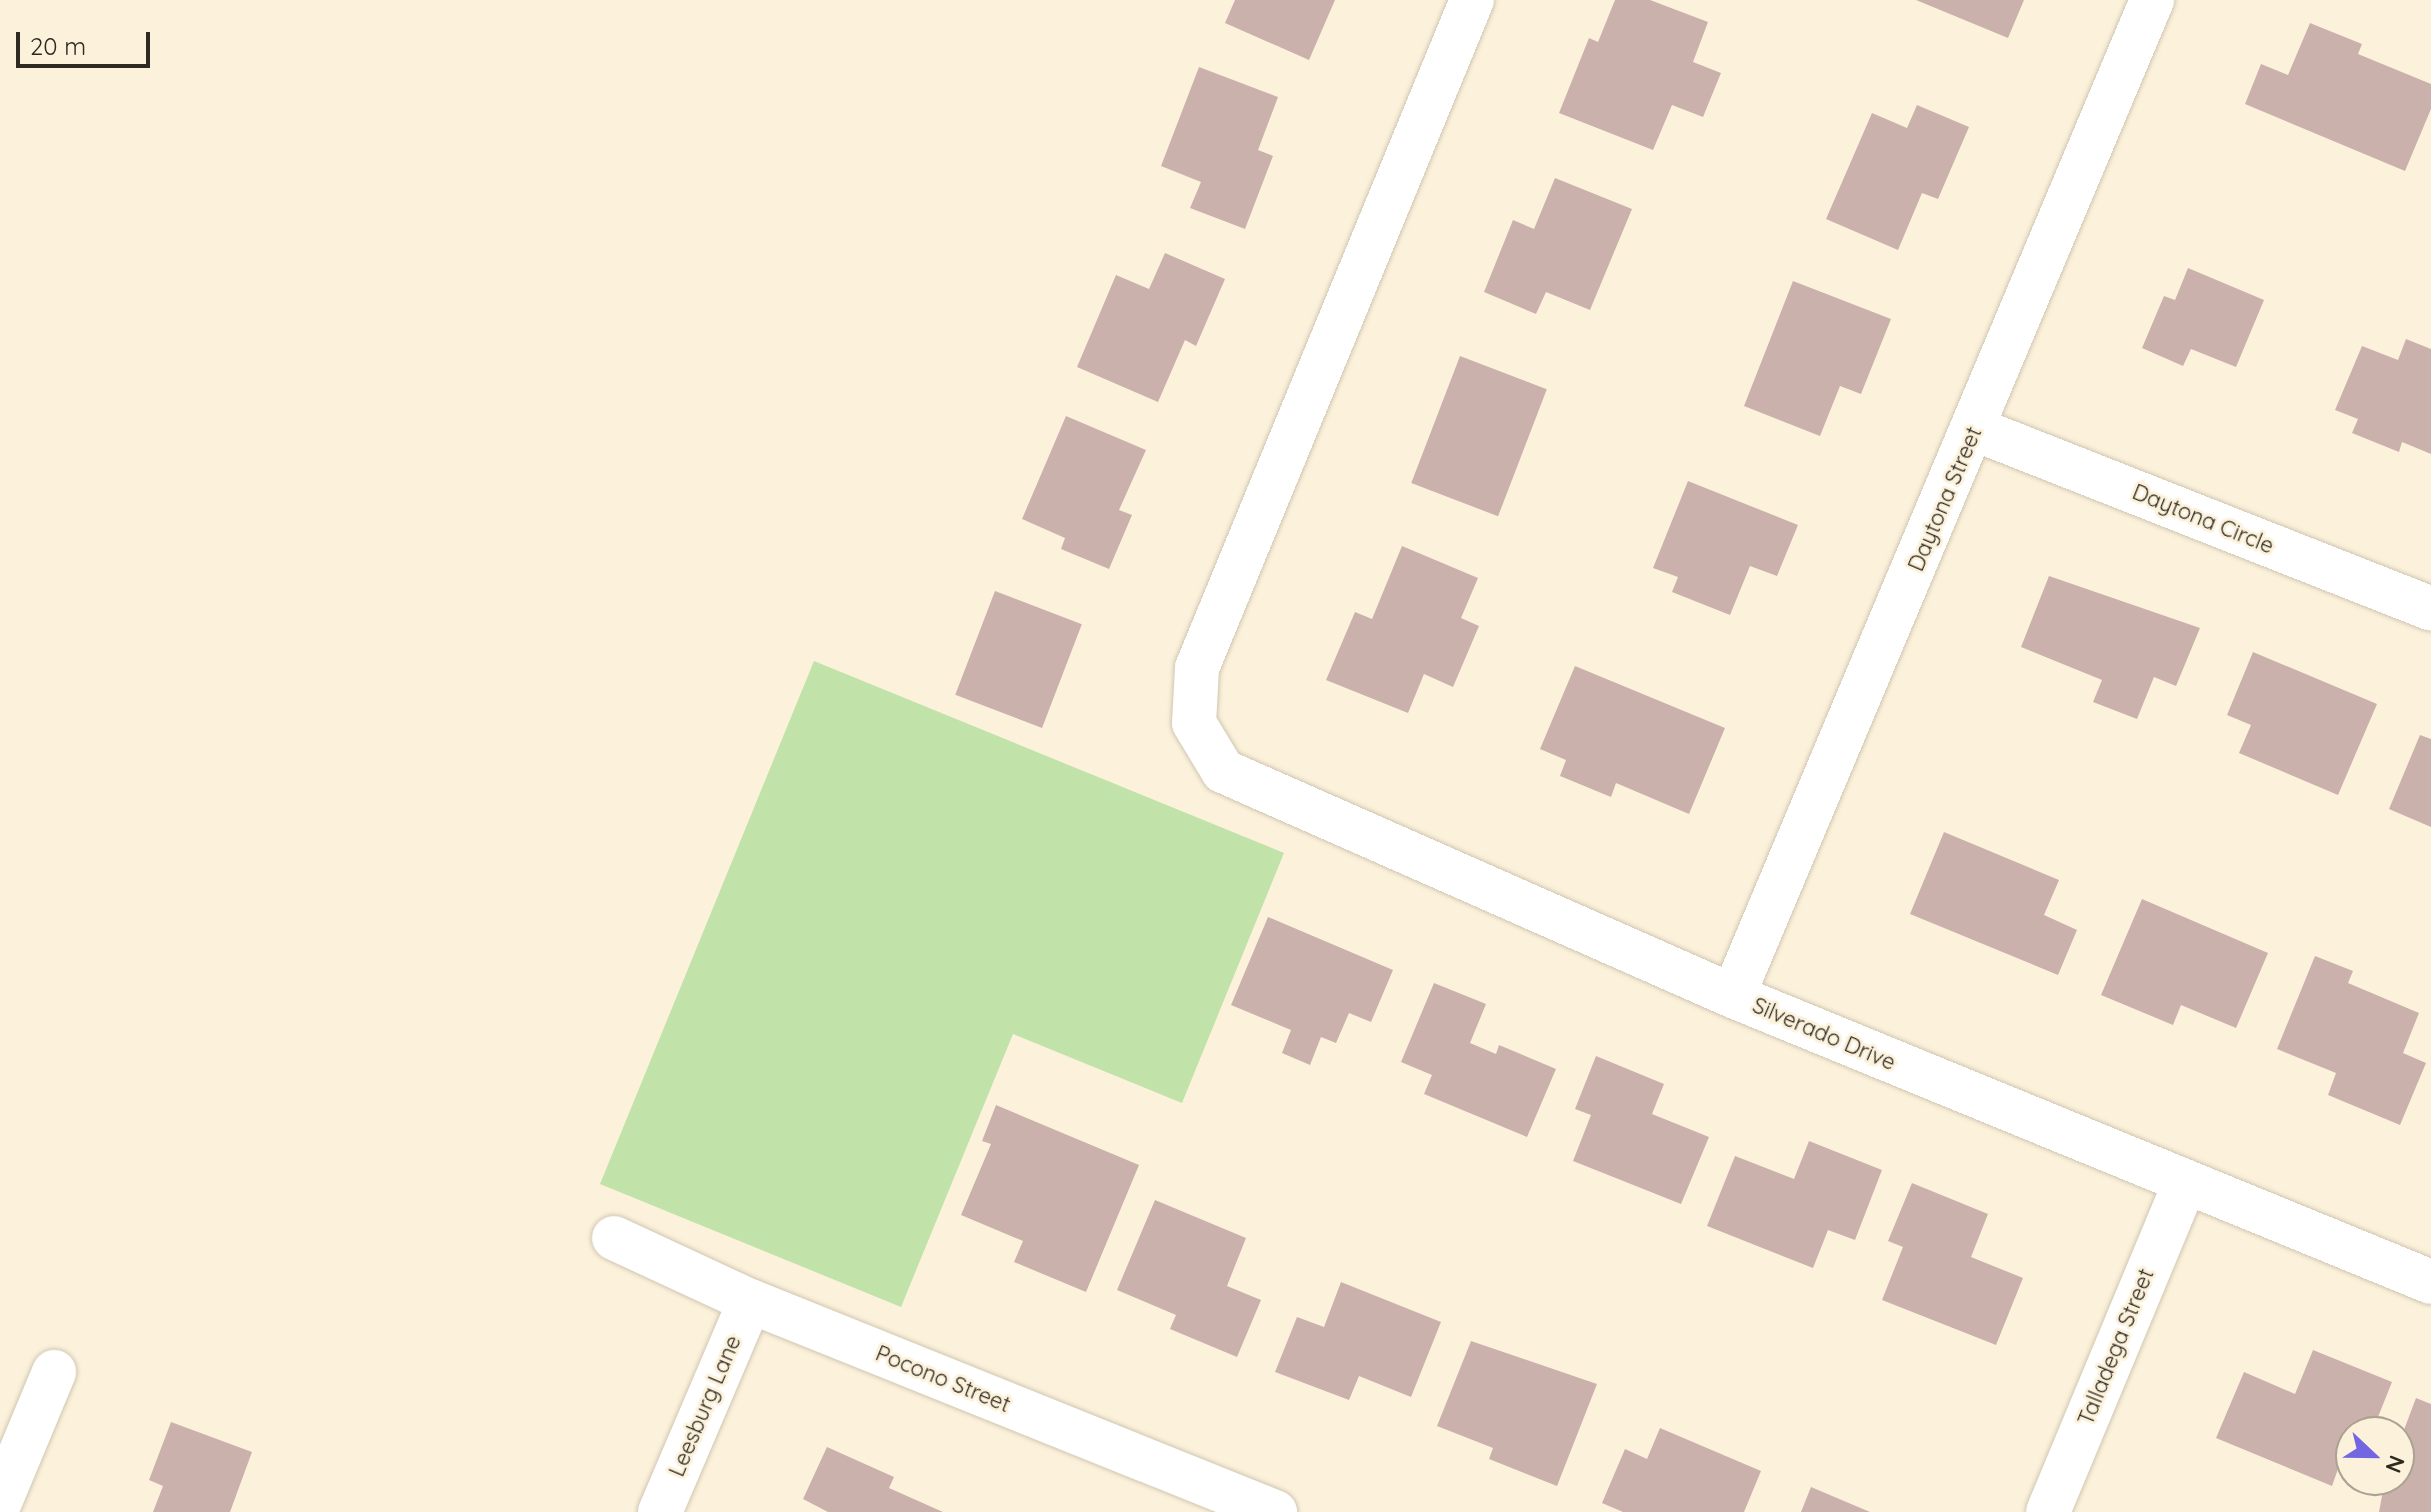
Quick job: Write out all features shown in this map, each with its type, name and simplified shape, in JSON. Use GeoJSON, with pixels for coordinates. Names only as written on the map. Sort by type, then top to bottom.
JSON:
{"type":"FeatureCollection","features":[{"type":"Feature","properties":{"kind":"street","name":"Silverado Drive"},"geometry":{"type":"LineString","coordinates":[[1472,0],[1197,668],[1194,723],[1223,771],[1733,996],[2431,1282]]}},
{"type":"Feature","properties":{"kind":"street","name":"Daytona Street"},"geometry":{"type":"LineString","coordinates":[[1733,996],[1975,429],[2152,0]]}},
{"type":"Feature","properties":{"kind":"street","name":"Daytona Circle"},"geometry":{"type":"LineString","coordinates":[[1975,429],[2431,609]]}},
{"type":"Feature","properties":{"kind":"street","name":"Talladega Street"},"geometry":{"type":"LineString","coordinates":[[2048,1512],[2185,1183]]}},
{"type":"Feature","properties":{"kind":"street","name":"Pocono Street"},"geometry":{"type":"LineString","coordinates":[[614,1238],[750,1301],[1275,1512]]}},
{"type":"Feature","properties":{"kind":"street","name":"Leesburg Lane"},"geometry":{"type":"LineString","coordinates":[[660,1512],[750,1301]]}},
{"type":"Feature","properties":{"kind":"street"},"geometry":{"type":"LineString","coordinates":[[0,1502],[54,1372]]}},
{"type":"Feature","properties":{"kind":"green space"},"geometry":{"type":"Polygon","coordinates":[[[814,661],[1284,853],[1182,1103],[1013,1034],[901,1307],[600,1184],[814,661]]]}},
{"type":"Feature","properties":{"kind":"building"},"geometry":{"type":"Polygon","coordinates":[[[1235,0],[1335,0],[1309,60],[1225,23],[1235,0]]]}},
{"type":"Feature","properties":{"kind":"building"},"geometry":{"type":"Polygon","coordinates":[[[1615,0],[1650,0],[1708,22],[1693,62],[1721,73],[1703,117],[1672,105],[1653,150],[1559,113],[1589,38],[1598,42],[1615,0]]]}},
{"type":"Feature","properties":{"kind":"building"},"geometry":{"type":"Polygon","coordinates":[[[1916,0],[2024,0],[2008,38],[1916,0]]]}},
{"type":"Feature","properties":{"kind":"building"},"geometry":{"type":"Polygon","coordinates":[[[2310,23],[2362,44],[2358,54],[2431,84],[2431,109],[2405,171],[2245,104],[2261,64],[2288,75],[2310,23]]]}},
{"type":"Feature","properties":{"kind":"building"},"geometry":{"type":"Polygon","coordinates":[[[1199,67],[1278,97],[1258,150],[1273,156],[1245,229],[1190,208],[1201,182],[1161,166],[1199,67]]]}},
{"type":"Feature","properties":{"kind":"building"},"geometry":{"type":"Polygon","coordinates":[[[1917,105],[1969,127],[1938,199],[1922,193],[1898,250],[1826,219],[1872,113],[1907,128],[1917,105]]]}},
{"type":"Feature","properties":{"kind":"building"},"geometry":{"type":"Polygon","coordinates":[[[1555,178],[1632,209],[1590,310],[1546,292],[1536,314],[1484,292],[1513,220],[1534,229],[1555,178]]]}},
{"type":"Feature","properties":{"kind":"building"},"geometry":{"type":"Polygon","coordinates":[[[1165,253],[1225,279],[1196,346],[1185,340],[1158,402],[1077,367],[1116,275],[1149,289],[1165,253]]]}},
{"type":"Feature","properties":{"kind":"building"},"geometry":{"type":"Polygon","coordinates":[[[2188,268],[2264,300],[2236,367],[2191,349],[2183,366],[2142,348],[2164,296],[2175,300],[2188,268]]]}},
{"type":"Feature","properties":{"kind":"building"},"geometry":{"type":"Polygon","coordinates":[[[1793,281],[1891,319],[1861,394],[1840,386],[1820,436],[1744,406],[1793,281]]]}},
{"type":"Feature","properties":{"kind":"building"},"geometry":{"type":"Polygon","coordinates":[[[2406,339],[2431,349],[2431,454],[2402,442],[2399,452],[2352,433],[2358,419],[2335,410],[2362,346],[2398,360],[2406,339]]]}},
{"type":"Feature","properties":{"kind":"building"},"geometry":{"type":"Polygon","coordinates":[[[1460,356],[1547,389],[1498,516],[1411,483],[1460,356]]]}},
{"type":"Feature","properties":{"kind":"building"},"geometry":{"type":"Polygon","coordinates":[[[1066,416],[1146,450],[1119,510],[1132,515],[1109,569],[1061,549],[1065,538],[1022,519],[1066,416]]]}},
{"type":"Feature","properties":{"kind":"building"},"geometry":{"type":"Polygon","coordinates":[[[1688,481],[1798,525],[1777,576],[1750,566],[1730,615],[1672,592],[1678,577],[1653,568],[1688,481]]]}},
{"type":"Feature","properties":{"kind":"building"},"geometry":{"type":"Polygon","coordinates":[[[1402,546],[1478,578],[1461,618],[1479,626],[1453,687],[1424,674],[1408,713],[1326,680],[1355,612],[1372,619],[1402,546]]]}},
{"type":"Feature","properties":{"kind":"building"},"geometry":{"type":"Polygon","coordinates":[[[2049,576],[2200,628],[2176,686],[2154,677],[2137,719],[2093,702],[2102,680],[2021,647],[2049,576]]]}},
{"type":"Feature","properties":{"kind":"building"},"geometry":{"type":"Polygon","coordinates":[[[995,591],[1082,624],[1042,728],[955,695],[995,591]]]}},
{"type":"Feature","properties":{"kind":"building"},"geometry":{"type":"Polygon","coordinates":[[[2253,652],[2377,704],[2338,795],[2239,753],[2251,725],[2227,715],[2253,652]]]}},
{"type":"Feature","properties":{"kind":"building"},"geometry":{"type":"Polygon","coordinates":[[[1575,666],[1725,728],[1689,814],[1616,783],[1611,797],[1560,776],[1566,760],[1540,749],[1575,666]]]}},
{"type":"Feature","properties":{"kind":"building"},"geometry":{"type":"Polygon","coordinates":[[[2420,735],[2431,739],[2431,827],[2389,809],[2420,735]]]}},
{"type":"Feature","properties":{"kind":"building"},"geometry":{"type":"Polygon","coordinates":[[[1944,832],[2059,880],[2044,915],[2077,930],[2058,975],[1910,914],[1944,832]]]}},
{"type":"Feature","properties":{"kind":"building"},"geometry":{"type":"Polygon","coordinates":[[[2142,899],[2268,953],[2236,1028],[2181,1005],[2173,1025],[2101,995],[2142,899]]]}},
{"type":"Feature","properties":{"kind":"building"},"geometry":{"type":"Polygon","coordinates":[[[1268,917],[1393,970],[1371,1022],[1349,1013],[1336,1043],[1321,1037],[1310,1065],[1282,1053],[1291,1030],[1231,1005],[1268,917]]]}},
{"type":"Feature","properties":{"kind":"building"},"geometry":{"type":"Polygon","coordinates":[[[2315,956],[2353,971],[2348,983],[2419,1013],[2403,1053],[2426,1063],[2400,1125],[2328,1095],[2336,1073],[2277,1049],[2315,956]]]}},
{"type":"Feature","properties":{"kind":"building"},"geometry":{"type":"Polygon","coordinates":[[[1434,983],[1486,1004],[1470,1043],[1496,1054],[1499,1045],[1556,1069],[1527,1137],[1424,1094],[1432,1075],[1401,1062],[1434,983]]]}},
{"type":"Feature","properties":{"kind":"building"},"geometry":{"type":"Polygon","coordinates":[[[1596,1056],[1664,1084],[1652,1114],[1709,1137],[1681,1204],[1573,1161],[1591,1115],[1575,1109],[1596,1056]]]}},
{"type":"Feature","properties":{"kind":"building"},"geometry":{"type":"Polygon","coordinates":[[[996,1105],[1139,1165],[1086,1292],[1014,1262],[1023,1241],[961,1215],[991,1144],[982,1141],[996,1105]]]}},
{"type":"Feature","properties":{"kind":"building"},"geometry":{"type":"Polygon","coordinates":[[[1809,1141],[1882,1170],[1855,1240],[1828,1230],[1813,1268],[1707,1226],[1735,1156],[1794,1179],[1809,1141]]]}},
{"type":"Feature","properties":{"kind":"building"},"geometry":{"type":"Polygon","coordinates":[[[1912,1183],[1988,1214],[1971,1257],[2023,1278],[1996,1345],[1882,1300],[1903,1247],[1888,1241],[1912,1183]]]}},
{"type":"Feature","properties":{"kind":"building"},"geometry":{"type":"Polygon","coordinates":[[[1155,1200],[1246,1238],[1227,1286],[1261,1300],[1237,1357],[1170,1329],[1176,1315],[1117,1290],[1155,1200]]]}},
{"type":"Feature","properties":{"kind":"building"},"geometry":{"type":"Polygon","coordinates":[[[1341,1282],[1441,1322],[1411,1397],[1359,1376],[1349,1400],[1275,1372],[1297,1317],[1324,1327],[1341,1282]]]}},
{"type":"Feature","properties":{"kind":"building"},"geometry":{"type":"Polygon","coordinates":[[[1471,1341],[1597,1384],[1557,1486],[1489,1459],[1493,1448],[1437,1426],[1471,1341]]]}},
{"type":"Feature","properties":{"kind":"building"},"geometry":{"type":"Polygon","coordinates":[[[2313,1350],[2392,1382],[2378,1416],[2335,1416],[2335,1477],[2332,1486],[2216,1438],[2244,1372],[2295,1394],[2313,1350]]]}},
{"type":"Feature","properties":{"kind":"building"},"geometry":{"type":"Polygon","coordinates":[[[2416,1398],[2431,1404],[2431,1512],[2379,1512],[2382,1496],[2415,1496],[2415,1416],[2409,1416],[2416,1398]]]}},
{"type":"Feature","properties":{"kind":"building"},"geometry":{"type":"Polygon","coordinates":[[[171,1422],[252,1452],[230,1512],[153,1512],[163,1486],[149,1480],[171,1422]]]}},
{"type":"Feature","properties":{"kind":"building"},"geometry":{"type":"Polygon","coordinates":[[[1660,1428],[1761,1471],[1744,1512],[1623,1512],[1602,1503],[1625,1449],[1647,1459],[1660,1428]]]}},
{"type":"Feature","properties":{"kind":"building"},"geometry":{"type":"Polygon","coordinates":[[[827,1447],[894,1477],[889,1488],[943,1512],[828,1512],[803,1499],[827,1447]]]}},
{"type":"Feature","properties":{"kind":"building"},"geometry":{"type":"Polygon","coordinates":[[[1811,1487],[1870,1512],[1801,1512],[1811,1487]]]}}]}
